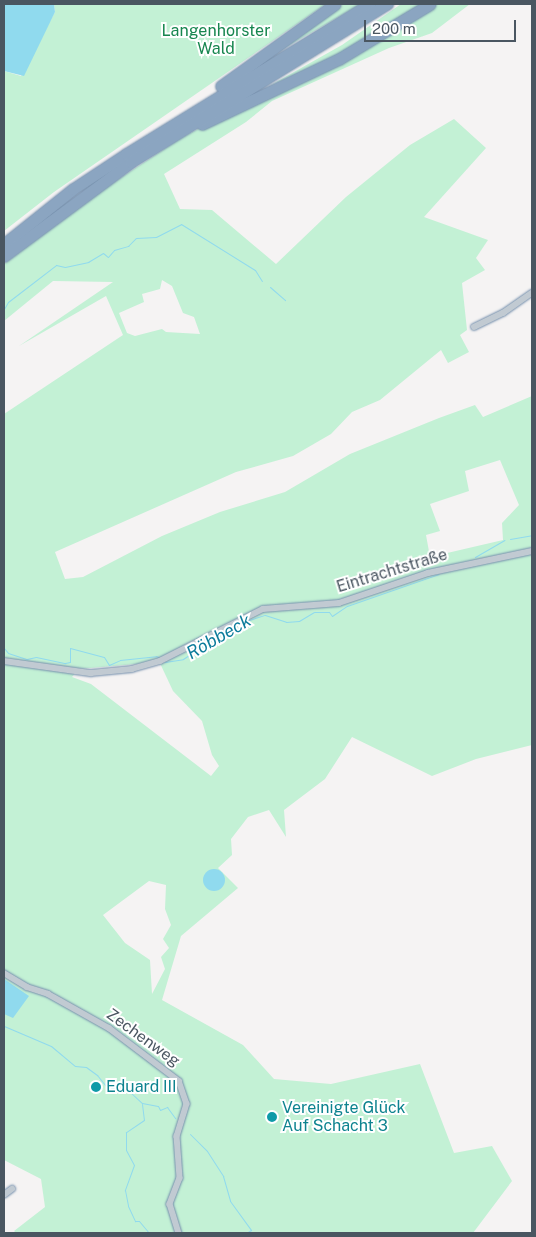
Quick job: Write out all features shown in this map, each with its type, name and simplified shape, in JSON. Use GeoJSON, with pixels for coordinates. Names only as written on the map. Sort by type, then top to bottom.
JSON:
{"type":"FeatureCollection","features":[{"type":"Feature","properties":{"kind":"highway"},"geometry":{"type":"LineString","coordinates":[[169,131],[186,109],[335,4]]}},
{"type":"Feature","properties":{"kind":"highway"},"geometry":{"type":"LineString","coordinates":[[4,256],[169,131],[370,4]]}},
{"type":"Feature","properties":{"kind":"highway"},"geometry":{"type":"LineString","coordinates":[[4,244],[73,189],[388,4]]}},
{"type":"Feature","properties":{"kind":"highway"},"geometry":{"type":"LineString","coordinates":[[169,131],[200,125],[338,59],[430,4]]}},
{"type":"Feature","properties":{"kind":"street"},"geometry":{"type":"LineString","coordinates":[[474,327],[503,313],[532,293]]}},
{"type":"Feature","properties":{"kind":"street","name":"Eintrachtstraße"},"geometry":{"type":"LineString","coordinates":[[4,661],[91,672],[132,669],[160,661],[263,609],[345,602],[428,573],[532,551]]}},
{"type":"Feature","properties":{"kind":"street","name":"Zechenweg"},"geometry":{"type":"LineString","coordinates":[[4,973],[27,987],[48,994],[109,1028],[179,1081],[187,1104],[177,1136],[180,1178],[170,1204],[179,1233]]}},
{"type":"Feature","properties":{"kind":"street"},"geometry":{"type":"LineString","coordinates":[[4,1195],[12,1189]]}},
{"type":"Feature","properties":{"kind":"green space","name":"Langenhorster Wald"},"geometry":{"type":"Polygon","coordinates":[[[54,4],[326,4],[54,192],[4,231],[4,71],[21,76],[55,12],[54,4]]]}},
{"type":"Feature","properties":{"kind":"green space"},"geometry":{"type":"Polygon","coordinates":[[[343,4],[361,4],[278,52],[304,32],[343,4]]]}},
{"type":"Feature","properties":{"kind":"green space"},"geometry":{"type":"Polygon","coordinates":[[[401,4],[423,4],[329,60],[269,86],[342,45],[401,4]]]}},
{"type":"Feature","properties":{"kind":"green space"},"geometry":{"type":"Polygon","coordinates":[[[433,4],[470,4],[432,33],[389,48],[272,101],[246,122],[164,174],[180,209],[212,210],[276,264],[346,197],[410,145],[454,119],[486,148],[424,217],[488,240],[476,258],[485,270],[462,283],[467,330],[460,335],[469,352],[448,363],[441,350],[380,400],[352,412],[331,434],[293,456],[236,472],[55,552],[65,579],[83,577],[162,536],[220,512],[285,492],[350,454],[439,418],[475,405],[483,417],[532,396],[532,745],[476,759],[432,776],[352,737],[325,779],[284,810],[286,837],[269,810],[248,817],[231,839],[232,855],[218,868],[238,888],[181,936],[162,1000],[243,1045],[274,1079],[331,1084],[420,1064],[454,1153],[492,1146],[512,1181],[473,1233],[16,1233],[14,1231],[45,1207],[41,1179],[4,1160],[4,414],[123,335],[106,296],[19,346],[113,282],[53,281],[4,321],[4,264],[90,198],[181,138],[433,4]],[[162,280],[160,289],[142,294],[144,302],[119,313],[127,333],[135,336],[162,329],[166,332],[200,334],[194,317],[183,313],[172,286],[162,280]],[[500,460],[465,471],[469,491],[430,504],[440,531],[426,535],[430,557],[503,540],[502,523],[519,505],[500,460]],[[158,659],[148,663],[79,669],[72,677],[91,684],[211,776],[219,766],[212,755],[202,721],[173,691],[158,659]],[[149,881],[103,915],[125,943],[150,960],[152,994],[165,969],[161,957],[169,948],[163,939],[171,925],[165,909],[166,885],[149,881]]]}},
{"type":"Feature","properties":{"kind":"water"},"geometry":{"type":"Polygon","coordinates":[[[4,4],[54,4],[55,12],[24,76],[4,71],[4,4]]]}},
{"type":"Feature","properties":{"kind":"water"},"geometry":{"type":"Polygon","coordinates":[[[214,869],[222,872],[225,880],[222,888],[214,891],[206,888],[203,880],[206,872],[214,869]]]}},
{"type":"Feature","properties":{"kind":"water"},"geometry":{"type":"Polygon","coordinates":[[[4,979],[29,996],[13,1018],[4,1014],[4,979]]]}},
{"type":"Feature","properties":{"kind":"waterway"},"geometry":{"type":"LineString","coordinates":[[4,309],[8,302],[56,265],[65,267],[88,262],[103,253],[108,257],[114,250],[128,246],[136,238],[156,237],[181,224],[255,270],[262,281]]}},
{"type":"Feature","properties":{"kind":"waterway"},"geometry":{"type":"LineString","coordinates":[[270,287],[285,300]]}},
{"type":"Feature","properties":{"kind":"waterway","name":"Röbbeck"},"geometry":{"type":"LineString","coordinates":[[510,539],[532,535]]}},
{"type":"Feature","properties":{"kind":"waterway","name":"Röbbeck"},"geometry":{"type":"LineString","coordinates":[[475,557],[505,540]]}},
{"type":"Feature","properties":{"kind":"waterway","name":"Röbbeck"},"geometry":{"type":"LineString","coordinates":[[243,622],[265,615],[286,622],[299,621],[314,612],[329,612],[332,616],[347,606],[439,574]]}},
{"type":"Feature","properties":{"kind":"waterway","name":"Röbbeck"},"geometry":{"type":"LineString","coordinates":[[230,629],[240,624]]}},
{"type":"Feature","properties":{"kind":"waterway","name":"Röbbeck"},"geometry":{"type":"LineString","coordinates":[[165,662],[183,659],[224,632]]}},
{"type":"Feature","properties":{"kind":"waterway","name":"Röbbeck"},"geometry":{"type":"LineString","coordinates":[[4,648],[8,653],[27,659],[36,657],[65,663],[70,662],[70,648],[104,657],[109,665],[120,660],[156,656],[160,658]]}},
{"type":"Feature","properties":{"kind":"waterway"},"geometry":{"type":"LineString","coordinates":[[4,1026],[51,1046],[75,1066],[86,1067],[97,1075],[106,1086],[130,1092],[142,1103],[158,1106],[160,1110],[167,1107],[175,1118]]}},
{"type":"Feature","properties":{"kind":"waterway"},"geometry":{"type":"LineString","coordinates":[[142,1104],[144,1120],[126,1132],[126,1150],[134,1165],[125,1190],[128,1206],[135,1221],[139,1221],[149,1233]]}},
{"type":"Feature","properties":{"kind":"waterway"},"geometry":{"type":"LineString","coordinates":[[190,1134],[207,1151],[223,1176],[230,1201],[251,1230],[246,1233]]}},
{"type":"Feature","properties":{"kind":"place","name":"Eduard III"},"geometry":{"type":"Point","coordinates":[96,1087]}},
{"type":"Feature","properties":{"kind":"place","name":"Vereinigte Glück Auf Schacht 3"},"geometry":{"type":"Point","coordinates":[272,1117]}}]}
